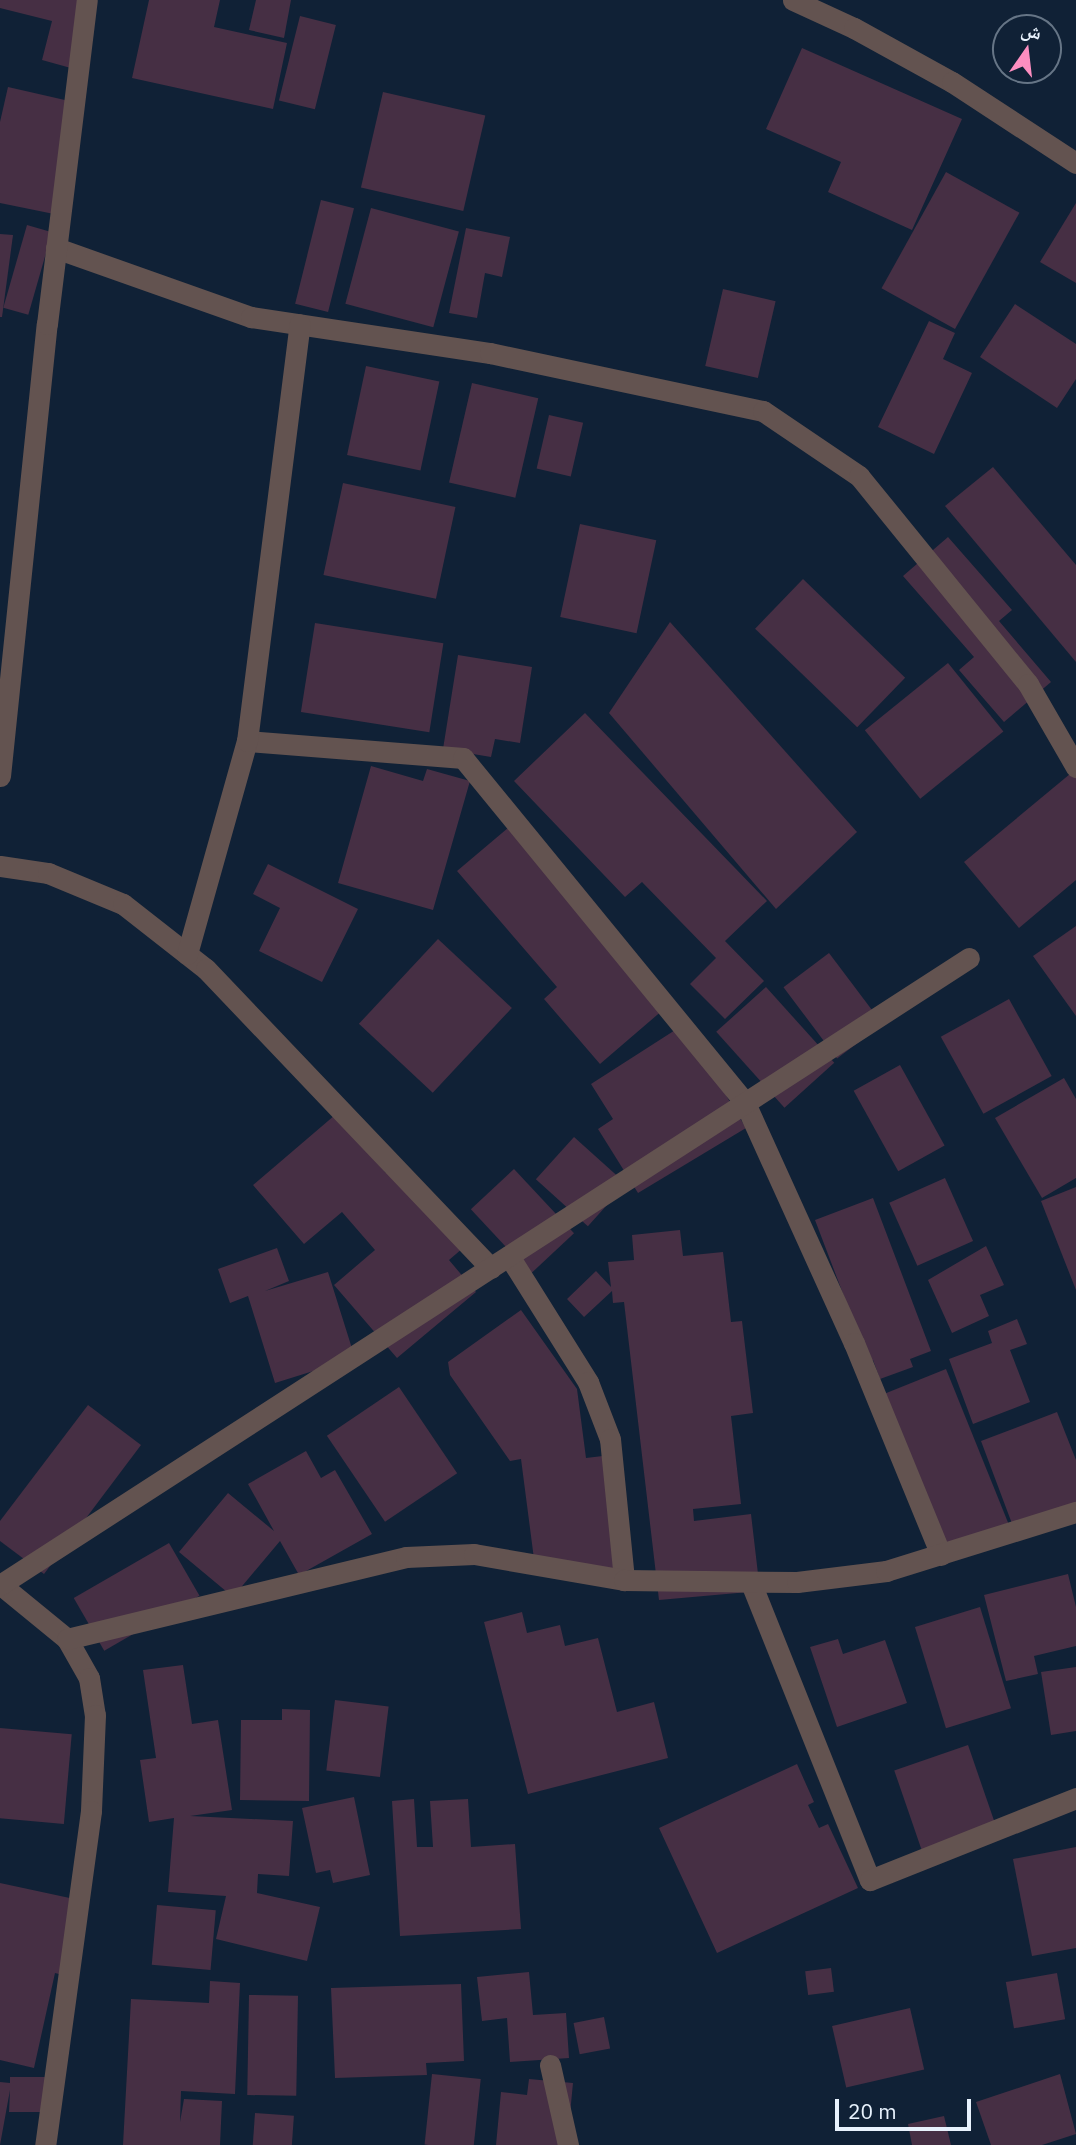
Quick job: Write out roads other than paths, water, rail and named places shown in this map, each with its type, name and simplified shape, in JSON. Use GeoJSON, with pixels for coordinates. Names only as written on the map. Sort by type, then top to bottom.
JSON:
{"type":"FeatureCollection","features":[{"type":"Feature","properties":{"kind":"street"},"geometry":{"type":"LineString","coordinates":[[0,776],[56,248],[88,0]]}},
{"type":"Feature","properties":{"kind":"street"},"geometry":{"type":"LineString","coordinates":[[793,0],[853,27],[952,82],[1076,163]]}},
{"type":"Feature","properties":{"kind":"street"},"geometry":{"type":"LineString","coordinates":[[56,248],[251,317],[489,354],[763,411],[859,476],[1028,684],[1076,767]]}},
{"type":"Feature","properties":{"kind":"street"},"geometry":{"type":"LineString","coordinates":[[187,954],[247,741],[300,324]]}},
{"type":"Feature","properties":{"kind":"street"},"geometry":{"type":"LineString","coordinates":[[247,741],[463,758],[745,1103],[854,1343],[941,1555]]}},
{"type":"Feature","properties":{"kind":"street"},"geometry":{"type":"LineString","coordinates":[[0,866],[48,873],[123,904],[206,969],[500,1262],[588,1382],[610,1440],[624,1580]]}},
{"type":"Feature","properties":{"kind":"street"},"geometry":{"type":"LineString","coordinates":[[45,2145],[92,1811],[95,1715],[89,1678],[67,1639],[0,1584],[969,958]]}},
{"type":"Feature","properties":{"kind":"street"},"geometry":{"type":"LineString","coordinates":[[67,1639],[406,1558],[474,1554],[624,1580],[751,1583],[886,1571],[1076,1512]]}},
{"type":"Feature","properties":{"kind":"street"},"geometry":{"type":"LineString","coordinates":[[751,1583],[870,1880],[1076,1798]]}},
{"type":"Feature","properties":{"kind":"street"},"geometry":{"type":"LineString","coordinates":[[550,2065],[568,2145]]}}]}
